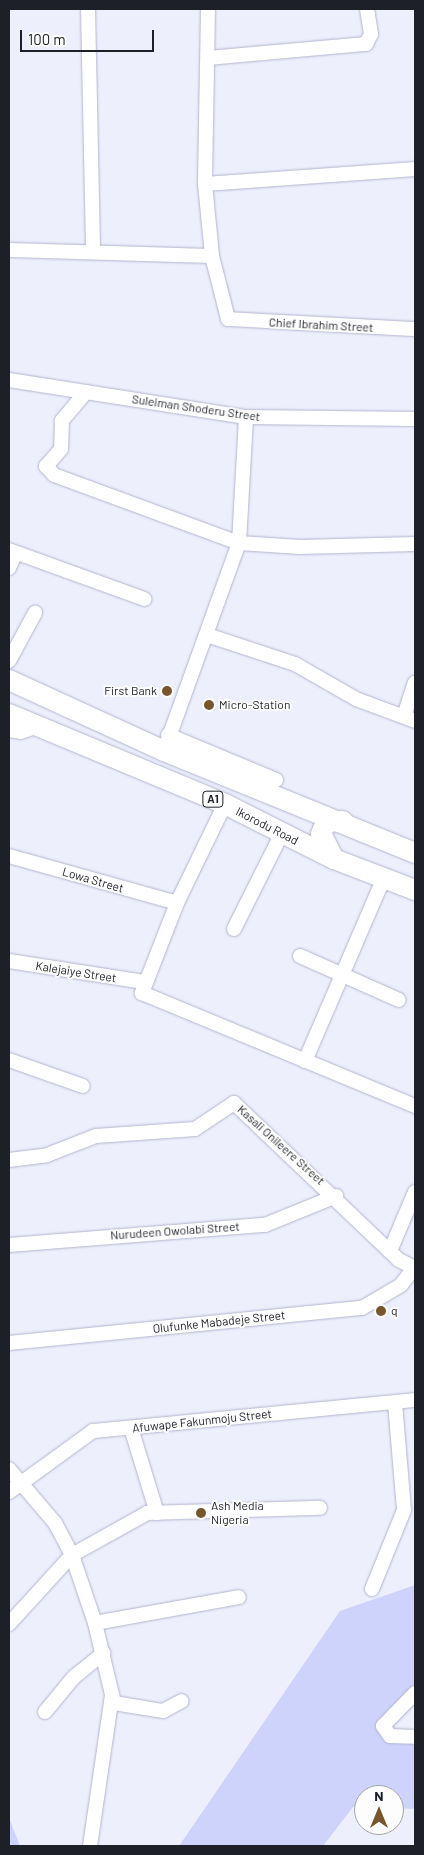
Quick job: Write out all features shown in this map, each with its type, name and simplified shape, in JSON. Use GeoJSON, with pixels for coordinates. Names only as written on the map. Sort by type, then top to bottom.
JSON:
{"type":"FeatureCollection","features":[{"type":"Feature","properties":{"kind":"highway","name":"A1"},"geometry":{"type":"LineString","coordinates":[[9,680],[166,743],[343,820],[414,848]]}},
{"type":"Feature","properties":{"kind":"highway","name":"Ikorodu Road"},"geometry":{"type":"LineString","coordinates":[[9,714],[42,725],[225,804],[334,859],[415,890]]}},
{"type":"Feature","properties":{"kind":"highway"},"geometry":{"type":"LineString","coordinates":[[334,859],[321,840],[321,832],[326,822],[343,820]]}},
{"type":"Feature","properties":{"kind":"street"},"geometry":{"type":"LineString","coordinates":[[88,9],[93,251]]}},
{"type":"Feature","properties":{"kind":"street"},"geometry":{"type":"LineString","coordinates":[[9,250],[212,256],[205,184],[208,9]]}},
{"type":"Feature","properties":{"kind":"street"},"geometry":{"type":"LineString","coordinates":[[208,58],[366,44],[371,34],[367,9]]}},
{"type":"Feature","properties":{"kind":"street"},"geometry":{"type":"LineString","coordinates":[[205,184],[415,169]]}},
{"type":"Feature","properties":{"kind":"street","name":"Chief Ibrahim Street"},"geometry":{"type":"LineString","coordinates":[[212,256],[228,318],[415,329]]}},
{"type":"Feature","properties":{"kind":"street","name":"Suleiman Shoderu Street"},"geometry":{"type":"LineString","coordinates":[[9,380],[246,417],[415,420]]}},
{"type":"Feature","properties":{"kind":"street"},"geometry":{"type":"LineString","coordinates":[[86,392],[62,421],[61,449],[48,463],[48,471],[239,543],[300,547],[415,544]]}},
{"type":"Feature","properties":{"kind":"street"},"geometry":{"type":"LineString","coordinates":[[246,417],[239,543],[166,743],[276,780]]}},
{"type":"Feature","properties":{"kind":"street"},"geometry":{"type":"LineString","coordinates":[[9,568],[12,552],[144,599]]}},
{"type":"Feature","properties":{"kind":"street"},"geometry":{"type":"LineString","coordinates":[[9,661],[34,612]]}},
{"type":"Feature","properties":{"kind":"street"},"geometry":{"type":"LineString","coordinates":[[207,635],[295,664],[356,699],[410,719],[415,684]]}},
{"type":"Feature","properties":{"kind":"street"},"geometry":{"type":"LineString","coordinates":[[9,730],[20,732],[42,725]]}},
{"type":"Feature","properties":{"kind":"street"},"geometry":{"type":"LineString","coordinates":[[225,804],[177,903],[144,982],[142,993],[147,998],[415,1106]]}},
{"type":"Feature","properties":{"kind":"street"},"geometry":{"type":"LineString","coordinates":[[234,929],[282,834]]}},
{"type":"Feature","properties":{"kind":"street","name":"Lowa Street"},"geometry":{"type":"LineString","coordinates":[[9,856],[177,903]]}},
{"type":"Feature","properties":{"kind":"street"},"geometry":{"type":"LineString","coordinates":[[305,1061],[384,878]]}},
{"type":"Feature","properties":{"kind":"street"},"geometry":{"type":"LineString","coordinates":[[300,956],[399,1000]]}},
{"type":"Feature","properties":{"kind":"street","name":"Kalejaiye Street"},"geometry":{"type":"LineString","coordinates":[[9,961],[144,982]]}},
{"type":"Feature","properties":{"kind":"street"},"geometry":{"type":"LineString","coordinates":[[9,1060],[83,1086]]}},
{"type":"Feature","properties":{"kind":"street","name":"Kasali Onileere Street"},"geometry":{"type":"LineString","coordinates":[[9,1160],[47,1155],[96,1136],[195,1129],[234,1103],[336,1196],[390,1251],[415,1268]]}},
{"type":"Feature","properties":{"kind":"street","name":"Nurudeen Owolabi Street"},"geometry":{"type":"LineString","coordinates":[[9,1245],[265,1225],[336,1196]]}},
{"type":"Feature","properties":{"kind":"street"},"geometry":{"type":"LineString","coordinates":[[390,1251],[413,1201]]}},
{"type":"Feature","properties":{"kind":"street","name":"Olufunke Mabadeje Street"},"geometry":{"type":"LineString","coordinates":[[9,1343],[362,1308],[401,1285],[415,1268]]}},
{"type":"Feature","properties":{"kind":"street","name":"Afuwape Fakunmoju Street"},"geometry":{"type":"LineString","coordinates":[[14,1488],[93,1431],[415,1400]]}},
{"type":"Feature","properties":{"kind":"street"},"geometry":{"type":"LineString","coordinates":[[372,1589],[404,1510],[396,1403]]}},
{"type":"Feature","properties":{"kind":"street"},"geometry":{"type":"LineString","coordinates":[[131,1428],[157,1513]]}},
{"type":"Feature","properties":{"kind":"street"},"geometry":{"type":"LineString","coordinates":[[9,1469],[14,1488],[55,1523],[72,1555],[96,1623],[104,1653],[112,1696],[90,1846]]}},
{"type":"Feature","properties":{"kind":"street"},"geometry":{"type":"LineString","coordinates":[[9,1624],[72,1555],[135,1517],[157,1513],[320,1508]]}},
{"type":"Feature","properties":{"kind":"street"},"geometry":{"type":"LineString","coordinates":[[96,1623],[239,1597]]}},
{"type":"Feature","properties":{"kind":"street"},"geometry":{"type":"LineString","coordinates":[[45,1712],[74,1677],[104,1653]]}},
{"type":"Feature","properties":{"kind":"street"},"geometry":{"type":"LineString","coordinates":[[415,1693],[383,1726],[390,1736],[415,1737]]}},
{"type":"Feature","properties":{"kind":"street"},"geometry":{"type":"LineString","coordinates":[[112,1696],[118,1705],[145,1710],[163,1711],[182,1701]]}},
{"type":"Feature","properties":{"kind":"shaded area"},"geometry":{"type":"Polygon","coordinates":[[[415,1585],[415,1704],[391,1729],[415,1737],[415,1809],[404,1808],[404,1785],[354,1785],[354,1807],[323,1846],[179,1846],[340,1611],[415,1585]]]}},
{"type":"Feature","properties":{"kind":"shaded area"},"geometry":{"type":"Polygon","coordinates":[[[9,1818],[20,1846],[9,1846],[9,1818]]]}},
{"type":"Feature","properties":{"kind":"place","name":"First Bank"},"geometry":{"type":"Point","coordinates":[167,691]}},
{"type":"Feature","properties":{"kind":"place","name":"Micro-Station"},"geometry":{"type":"Point","coordinates":[209,705]}},
{"type":"Feature","properties":{"kind":"place","name":"q"},"geometry":{"type":"Point","coordinates":[381,1311]}},
{"type":"Feature","properties":{"kind":"place","name":"Ash Media Nigeria"},"geometry":{"type":"Point","coordinates":[201,1513]}}]}
